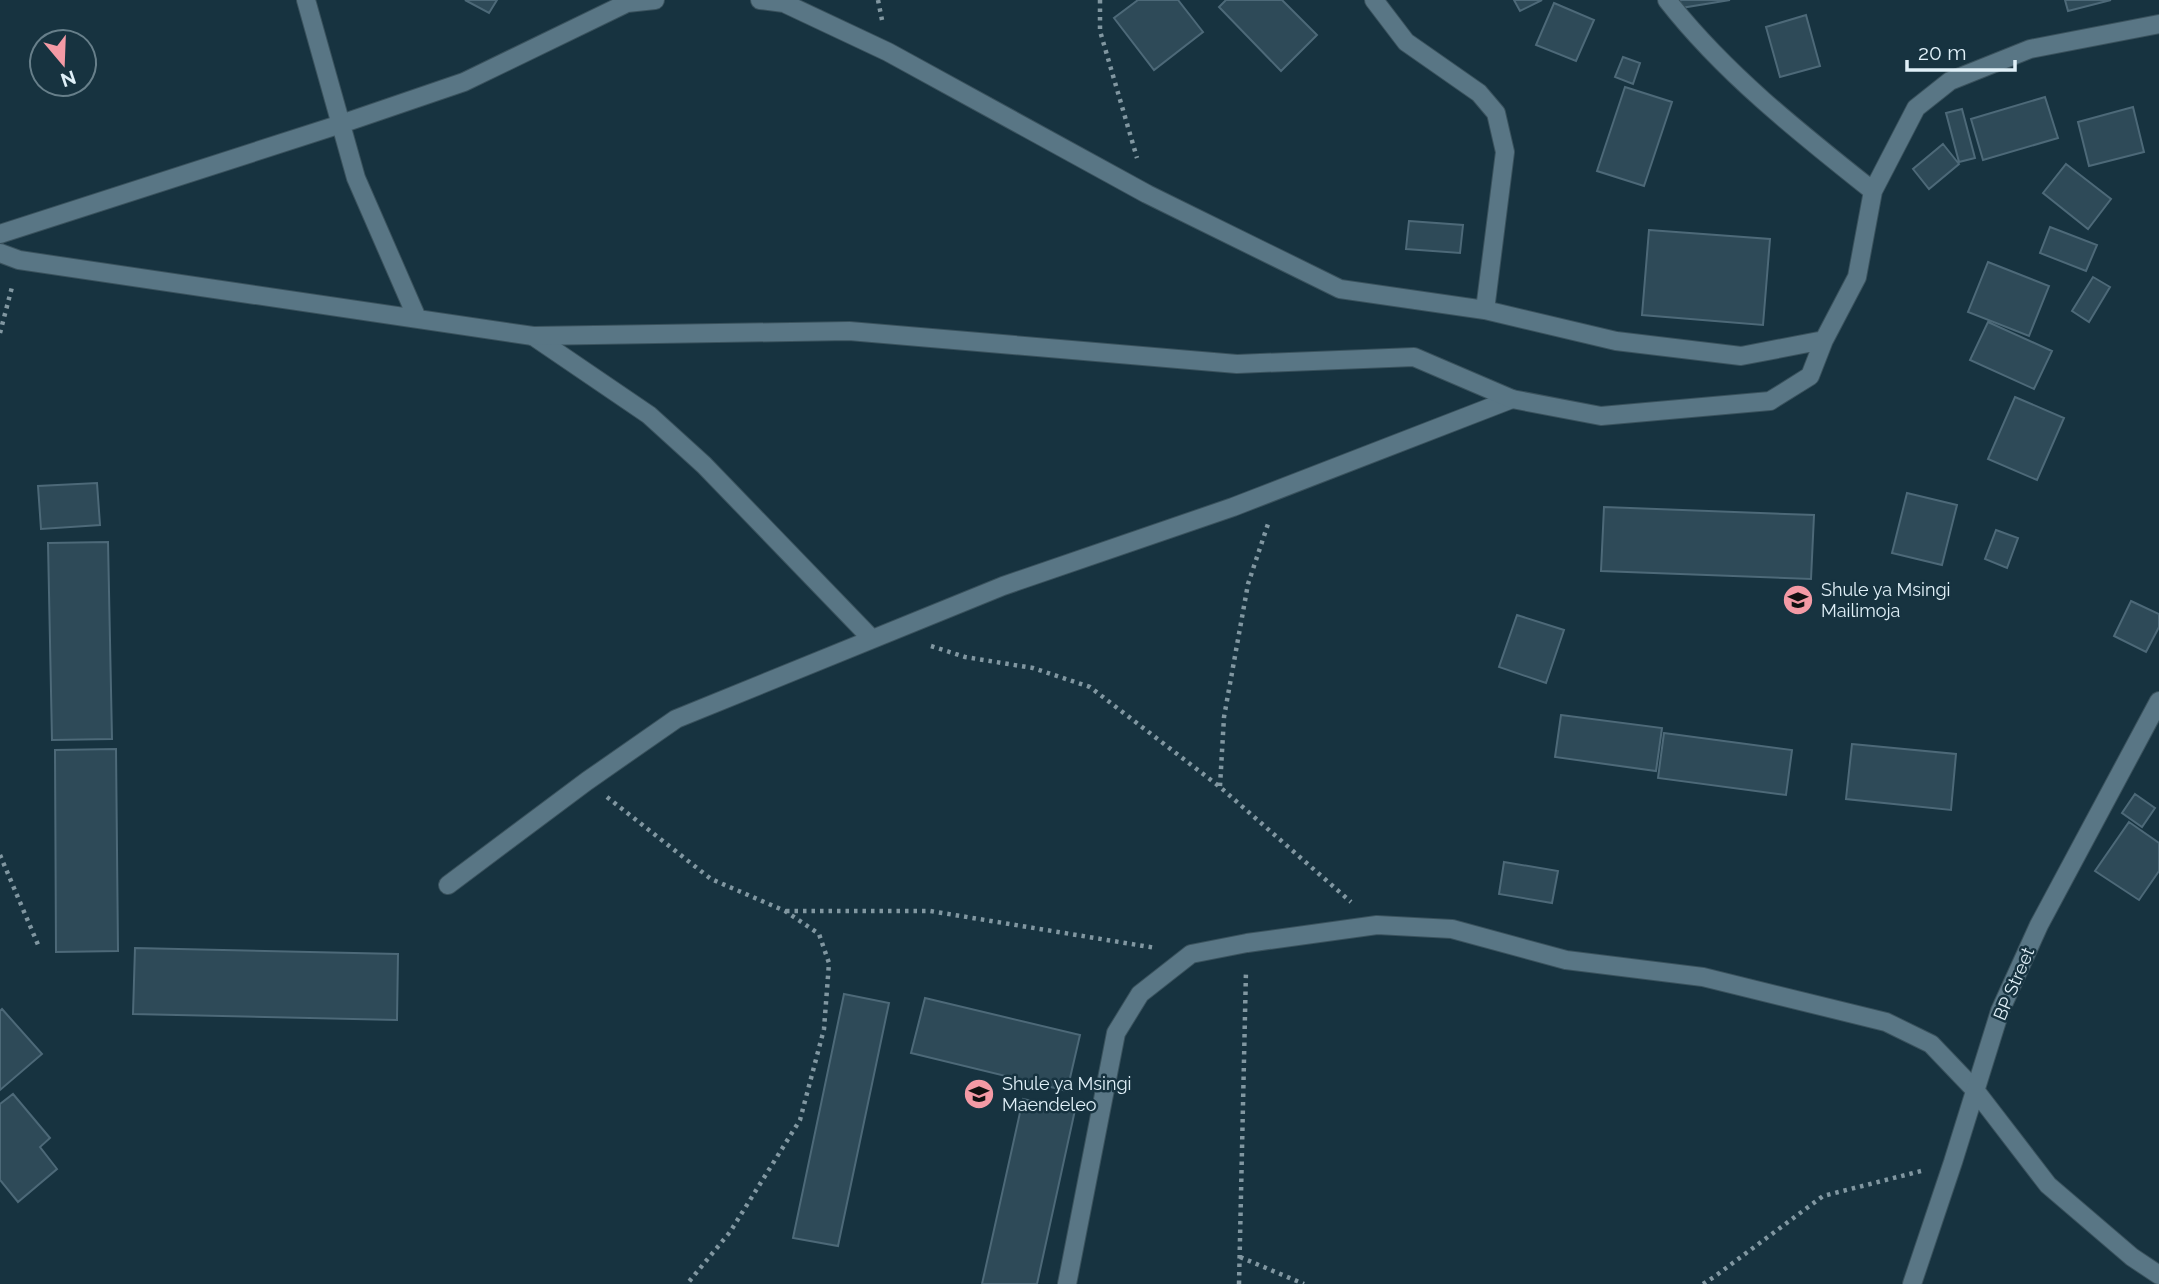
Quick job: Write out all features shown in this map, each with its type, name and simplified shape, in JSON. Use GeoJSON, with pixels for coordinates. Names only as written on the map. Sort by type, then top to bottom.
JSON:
{"type":"FeatureCollection","features":[{"type":"Feature","properties":{"kind":"street"},"geometry":{"type":"LineString","coordinates":[[306,0],[356,178],[417,318]]}},
{"type":"Feature","properties":{"kind":"street"},"geometry":{"type":"LineString","coordinates":[[0,234],[464,82],[628,3],[655,0]]}},
{"type":"Feature","properties":{"kind":"street"},"geometry":{"type":"LineString","coordinates":[[760,0],[784,3],[888,52],[1147,194],[1340,289],[1485,310],[1616,341],[1741,356],[1824,341]]}},
{"type":"Feature","properties":{"kind":"street"},"geometry":{"type":"LineString","coordinates":[[1374,0],[1406,42],[1479,93],[1496,113],[1505,152],[1485,310]]}},
{"type":"Feature","properties":{"kind":"street"},"geometry":{"type":"LineString","coordinates":[[1667,0],[1689,28],[1794,129],[1872,191]]}},
{"type":"Feature","properties":{"kind":"street"},"geometry":{"type":"LineString","coordinates":[[0,253],[19,260],[533,336],[849,331],[1237,364],[1415,357],[1512,399],[1601,416],[1770,401],[1810,376],[1824,341],[1857,277],[1872,191],[1916,108],[1950,81],[2030,48],[2159,24]]}},
{"type":"Feature","properties":{"kind":"street"},"geometry":{"type":"LineString","coordinates":[[533,336],[649,415],[704,465],[872,639]]}},
{"type":"Feature","properties":{"kind":"street"},"geometry":{"type":"LineString","coordinates":[[448,885],[587,781],[676,719],[1003,586],[1279,489],[1512,399]]}},
{"type":"Feature","properties":{"kind":"street","name":"BP Street"},"geometry":{"type":"LineString","coordinates":[[1912,1284],[2000,1011],[2039,925],[2159,701]]}},
{"type":"Feature","properties":{"kind":"street"},"geometry":{"type":"LineString","coordinates":[[1067,1284],[1116,1032],[1140,994],[1191,954],[1247,943],[1377,925],[1452,929],[1566,960],[1703,977],[1886,1022],[1931,1044],[1975,1090],[2049,1185],[2132,1257],[2159,1275]]}},
{"type":"Feature","properties":{"kind":"path"},"geometry":{"type":"LineString","coordinates":[[1100,0],[1100,31],[1147,194]]}},
{"type":"Feature","properties":{"kind":"path"},"geometry":{"type":"LineString","coordinates":[[0,333],[19,260]]}},
{"type":"Feature","properties":{"kind":"path"},"geometry":{"type":"LineString","coordinates":[[1220,787],[1224,717],[1248,584],[1279,489]]}},
{"type":"Feature","properties":{"kind":"path"},"geometry":{"type":"LineString","coordinates":[[891,632],[965,657],[1033,668],[1090,687],[1220,787],[1377,925]]}},
{"type":"Feature","properties":{"kind":"path"},"geometry":{"type":"LineString","coordinates":[[587,781],[710,879],[785,911],[819,934],[829,962],[824,1028],[800,1120],[730,1232],[687,1284]]}},
{"type":"Feature","properties":{"kind":"path"},"geometry":{"type":"LineString","coordinates":[[0,855],[39,947]]}},
{"type":"Feature","properties":{"kind":"path"},"geometry":{"type":"LineString","coordinates":[[785,911],[930,911],[1191,954]]}},
{"type":"Feature","properties":{"kind":"path"},"geometry":{"type":"LineString","coordinates":[[1239,1284],[1247,943]]}},
{"type":"Feature","properties":{"kind":"path"},"geometry":{"type":"LineString","coordinates":[[1703,1284],[1823,1196],[1953,1162]]}},
{"type":"Feature","properties":{"kind":"path"},"geometry":{"type":"LineString","coordinates":[[1240,1257],[1304,1284]]}},
{"type":"Feature","properties":{"kind":"building"},"geometry":{"type":"Polygon","coordinates":[[[465,0],[497,0],[489,13],[465,0]]]}},
{"type":"Feature","properties":{"kind":"building"},"geometry":{"type":"Polygon","coordinates":[[[1138,0],[1178,0],[1203,32],[1154,70],[1114,18],[1138,0]]]}},
{"type":"Feature","properties":{"kind":"building"},"geometry":{"type":"Polygon","coordinates":[[[1226,0],[1282,0],[1317,35],[1281,71],[1219,7],[1226,0]]]}},
{"type":"Feature","properties":{"kind":"building"},"geometry":{"type":"Polygon","coordinates":[[[1514,0],[1542,0],[1520,11],[1514,0]]]}},
{"type":"Feature","properties":{"kind":"building"},"geometry":{"type":"Polygon","coordinates":[[[1680,0],[1730,0],[1681,8],[1680,0]]]}},
{"type":"Feature","properties":{"kind":"building"},"geometry":{"type":"Polygon","coordinates":[[[2065,0],[2111,0],[2068,11],[2065,0]]]}},
{"type":"Feature","properties":{"kind":"building"},"geometry":{"type":"Polygon","coordinates":[[[1554,3],[1594,20],[1576,61],[1536,45],[1554,3]]]}},
{"type":"Feature","properties":{"kind":"building"},"geometry":{"type":"Polygon","coordinates":[[[1806,15],[1820,66],[1780,77],[1766,27],[1806,15]]]}},
{"type":"Feature","properties":{"kind":"building"},"geometry":{"type":"Polygon","coordinates":[[[1623,57],[1640,63],[1633,84],[1615,77],[1623,57]]]}},
{"type":"Feature","properties":{"kind":"building"},"geometry":{"type":"Polygon","coordinates":[[[1625,87],[1672,102],[1644,186],[1597,171],[1625,87]]]}},
{"type":"Feature","properties":{"kind":"building"},"geometry":{"type":"Polygon","coordinates":[[[2045,97],[2058,138],[1983,160],[1971,119],[2045,97]]]}},
{"type":"Feature","properties":{"kind":"building"},"geometry":{"type":"Polygon","coordinates":[[[2133,107],[2144,152],[2089,166],[2078,122],[2133,107]]]}},
{"type":"Feature","properties":{"kind":"building"},"geometry":{"type":"Polygon","coordinates":[[[1962,109],[1975,158],[1959,162],[1946,113],[1962,109]]]}},
{"type":"Feature","properties":{"kind":"building"},"geometry":{"type":"Polygon","coordinates":[[[1943,144],[1959,164],[1929,189],[1913,169],[1943,144]]]}},
{"type":"Feature","properties":{"kind":"building"},"geometry":{"type":"Polygon","coordinates":[[[2066,164],[2111,199],[2088,229],[2043,193],[2066,164]]]}},
{"type":"Feature","properties":{"kind":"building"},"geometry":{"type":"Polygon","coordinates":[[[1409,221],[1463,225],[1460,253],[1406,249],[1409,221]]]}},
{"type":"Feature","properties":{"kind":"building"},"geometry":{"type":"Polygon","coordinates":[[[2050,227],[2097,245],[2086,271],[2040,253],[2050,227]]]}},
{"type":"Feature","properties":{"kind":"building"},"geometry":{"type":"Polygon","coordinates":[[[1649,230],[1770,239],[1763,325],[1642,315],[1649,230]]]}},
{"type":"Feature","properties":{"kind":"building"},"geometry":{"type":"Polygon","coordinates":[[[1988,262],[2049,286],[2029,336],[1968,312],[1988,262]]]}},
{"type":"Feature","properties":{"kind":"building"},"geometry":{"type":"Polygon","coordinates":[[[2093,277],[2110,287],[2089,322],[2072,311],[2093,277]]]}},
{"type":"Feature","properties":{"kind":"building"},"geometry":{"type":"Polygon","coordinates":[[[1988,322],[2052,351],[2034,389],[1970,360],[1988,322]]]}},
{"type":"Feature","properties":{"kind":"building"},"geometry":{"type":"Polygon","coordinates":[[[2015,397],[2064,418],[2037,480],[1988,459],[2015,397]]]}},
{"type":"Feature","properties":{"kind":"building"},"geometry":{"type":"Polygon","coordinates":[[[97,483],[100,525],[41,529],[38,486],[97,483]]]}},
{"type":"Feature","properties":{"kind":"building"},"geometry":{"type":"Polygon","coordinates":[[[1907,493],[1957,505],[1942,565],[1892,553],[1907,493]]]}},
{"type":"Feature","properties":{"kind":"building"},"geometry":{"type":"Polygon","coordinates":[[[1604,507],[1814,515],[1811,579],[1601,571],[1604,507]]]}},
{"type":"Feature","properties":{"kind":"building"},"geometry":{"type":"Polygon","coordinates":[[[1996,530],[2018,538],[2007,568],[1985,559],[1996,530]]]}},
{"type":"Feature","properties":{"kind":"building"},"geometry":{"type":"Polygon","coordinates":[[[108,542],[112,739],[52,740],[48,543],[108,542]]]}},
{"type":"Feature","properties":{"kind":"building"},"geometry":{"type":"Polygon","coordinates":[[[2131,601],[2159,614],[2159,627],[2146,652],[2114,636],[2131,601]]]}},
{"type":"Feature","properties":{"kind":"building"},"geometry":{"type":"Polygon","coordinates":[[[1517,615],[1564,630],[1546,683],[1499,667],[1517,615]]]}},
{"type":"Feature","properties":{"kind":"building"},"geometry":{"type":"Polygon","coordinates":[[[1561,715],[1662,728],[1656,771],[1555,757],[1561,715]]]}},
{"type":"Feature","properties":{"kind":"building"},"geometry":{"type":"Polygon","coordinates":[[[1664,733],[1792,750],[1786,795],[1658,778],[1664,733]]]}},
{"type":"Feature","properties":{"kind":"building"},"geometry":{"type":"Polygon","coordinates":[[[1852,744],[1956,754],[1951,810],[1846,799],[1852,744]]]}},
{"type":"Feature","properties":{"kind":"building"},"geometry":{"type":"Polygon","coordinates":[[[116,749],[118,951],[56,952],[55,750],[116,749]]]}},
{"type":"Feature","properties":{"kind":"building"},"geometry":{"type":"Polygon","coordinates":[[[2135,794],[2155,808],[2142,827],[2122,813],[2135,794]]]}},
{"type":"Feature","properties":{"kind":"building"},"geometry":{"type":"Polygon","coordinates":[[[2129,822],[2159,843],[2159,871],[2139,900],[2095,871],[2129,822]]]}},
{"type":"Feature","properties":{"kind":"building"},"geometry":{"type":"Polygon","coordinates":[[[1504,862],[1558,871],[1552,903],[1499,894],[1504,862]]]}},
{"type":"Feature","properties":{"kind":"building"},"geometry":{"type":"Polygon","coordinates":[[[135,948],[398,954],[397,1020],[133,1014],[135,948]]]}},
{"type":"Feature","properties":{"kind":"building"},"geometry":{"type":"Polygon","coordinates":[[[844,994],[889,1003],[838,1246],[793,1238],[844,994]]]}},
{"type":"Feature","properties":{"kind":"building"},"geometry":{"type":"Polygon","coordinates":[[[925,998],[1080,1035],[1067,1091],[911,1053],[925,998]]]}},
{"type":"Feature","properties":{"kind":"building"},"geometry":{"type":"Polygon","coordinates":[[[2,1009],[42,1054],[0,1090],[0,1011],[2,1009]]]}},
{"type":"Feature","properties":{"kind":"building"},"geometry":{"type":"Polygon","coordinates":[[[13,1094],[50,1138],[40,1147],[57,1169],[18,1202],[0,1180],[0,1104],[13,1094]]]}},
{"type":"Feature","properties":{"kind":"building"},"geometry":{"type":"Polygon","coordinates":[[[1023,1099],[1075,1110],[1037,1284],[982,1284],[1023,1099]]]}},
{"type":"Feature","properties":{"kind":"place","name":"Shule ya Msingi Mailimoja"},"geometry":{"type":"Point","coordinates":[1798,600]}},
{"type":"Feature","properties":{"kind":"place","name":"Shule ya Msingi Maendeleo"},"geometry":{"type":"Point","coordinates":[979,1094]}}]}
